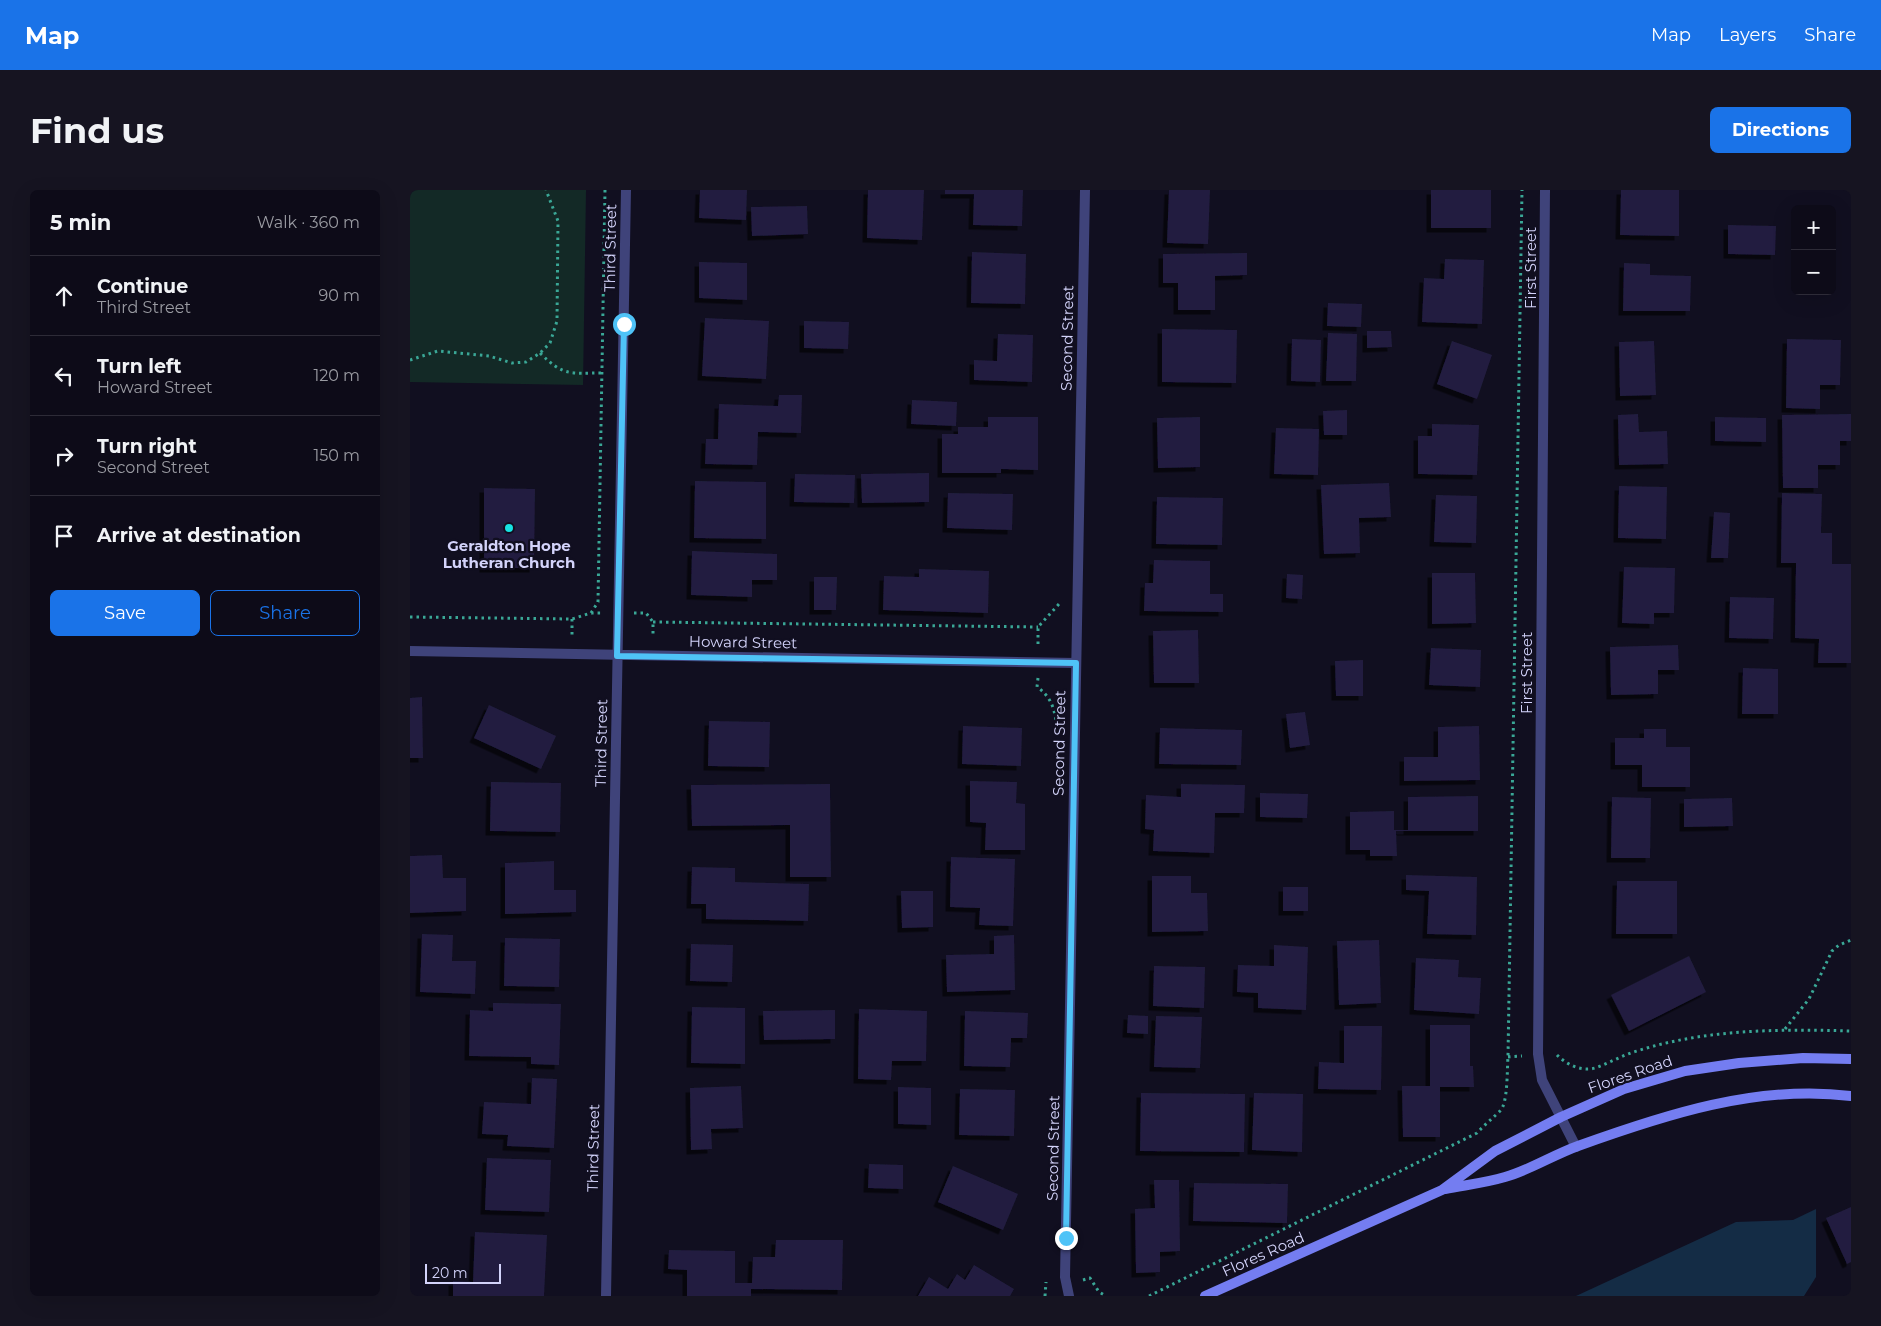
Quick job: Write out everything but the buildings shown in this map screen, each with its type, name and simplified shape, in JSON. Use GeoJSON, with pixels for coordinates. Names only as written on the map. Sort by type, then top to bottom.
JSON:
{"type":"FeatureCollection","features":[{"type":"Feature","properties":{"kind":"main road","name":"Flores Road"},"geometry":{"type":"LineString","coordinates":[[1205,1296],[1442,1190],[1495,1151],[1561,1117],[1624,1089],[1685,1071],[1739,1062],[1794,1058],[1851,1059]]}},
{"type":"Feature","properties":{"kind":"main road","name":"Flores Road"},"geometry":{"type":"LineString","coordinates":[[1442,1190],[1506,1177],[1576,1147],[1701,1106],[1773,1096],[1824,1093],[1851,1096]]}},
{"type":"Feature","properties":{"kind":"street","name":"Third Street"},"geometry":{"type":"LineString","coordinates":[[606,1296],[626,190]]}},
{"type":"Feature","properties":{"kind":"street","name":"Second Street"},"geometry":{"type":"LineString","coordinates":[[1069,1296],[1065,1277],[1085,190]]}},
{"type":"Feature","properties":{"kind":"street","name":"First Street"},"geometry":{"type":"LineString","coordinates":[[1545,190],[1538,1054],[1542,1080],[1576,1147]]}},
{"type":"Feature","properties":{"kind":"street","name":"Howard Street"},"geometry":{"type":"LineString","coordinates":[[410,651],[1076,663]]}},
{"type":"Feature","properties":{"kind":"path"},"geometry":{"type":"LineString","coordinates":[[410,360],[438,351],[490,356],[512,362],[526,362],[540,353],[550,343],[557,321],[558,221],[546,190]]}},
{"type":"Feature","properties":{"kind":"path"},"geometry":{"type":"LineString","coordinates":[[591,612],[598,602],[605,190]]}},
{"type":"Feature","properties":{"kind":"path"},"geometry":{"type":"LineString","coordinates":[[1149,1296],[1477,1133],[1486,1122],[1501,1110],[1506,1092],[1508,1047],[1522,190]]}},
{"type":"Feature","properties":{"kind":"path"},"geometry":{"type":"LineString","coordinates":[[540,353],[554,367],[568,373],[602,373]]}},
{"type":"Feature","properties":{"kind":"path"},"geometry":{"type":"LineString","coordinates":[[1038,640],[1038,627],[1058,604],[1062,604]]}},
{"type":"Feature","properties":{"kind":"path"},"geometry":{"type":"LineString","coordinates":[[410,617],[572,619],[591,612],[598,612]]}},
{"type":"Feature","properties":{"kind":"path"},"geometry":{"type":"LineString","coordinates":[[638,612],[646,613],[653,622],[653,633]]}},
{"type":"Feature","properties":{"kind":"path"},"geometry":{"type":"LineString","coordinates":[[572,619],[572,634]]}},
{"type":"Feature","properties":{"kind":"path"},"geometry":{"type":"LineString","coordinates":[[653,622],[1038,627]]}},
{"type":"Feature","properties":{"kind":"path"},"geometry":{"type":"LineString","coordinates":[[1785,1029],[1809,999],[1832,951],[1851,940]]}},
{"type":"Feature","properties":{"kind":"path"},"geometry":{"type":"LineString","coordinates":[[1554,1052],[1564,1061],[1581,1069],[1595,1068],[1636,1051],[1687,1039],[1741,1031],[1785,1029],[1851,1031]]}},
{"type":"Feature","properties":{"kind":"path"},"geometry":{"type":"LineString","coordinates":[[1085,1280],[1090,1278],[1099,1292],[1106,1296]]}},
{"type":"Feature","properties":{"kind":"path"},"geometry":{"type":"LineString","coordinates":[[1045,1296],[1046,1284]]}},
{"type":"Feature","properties":{"kind":"green space"},"geometry":{"type":"Polygon","coordinates":[[[410,190],[586,190],[583,385],[410,382],[410,190]]]}},
{"type":"Feature","properties":{"kind":"water"},"geometry":{"type":"Polygon","coordinates":[[[1816,1209],[1816,1277],[1804,1296],[1576,1296],[1736,1222],[1793,1220],[1816,1209]]]}},
{"type":"Feature","properties":{"kind":"place","name":"Geraldton Hope Lutheran Church"},"geometry":{"type":"Point","coordinates":[509,528]}},
{"type":"Feature","properties":{"kind":"route"},"geometry":{"type":"LineString","coordinates":[[624,324],[617,656],[1076,663],[1066,1238]]}}]}
